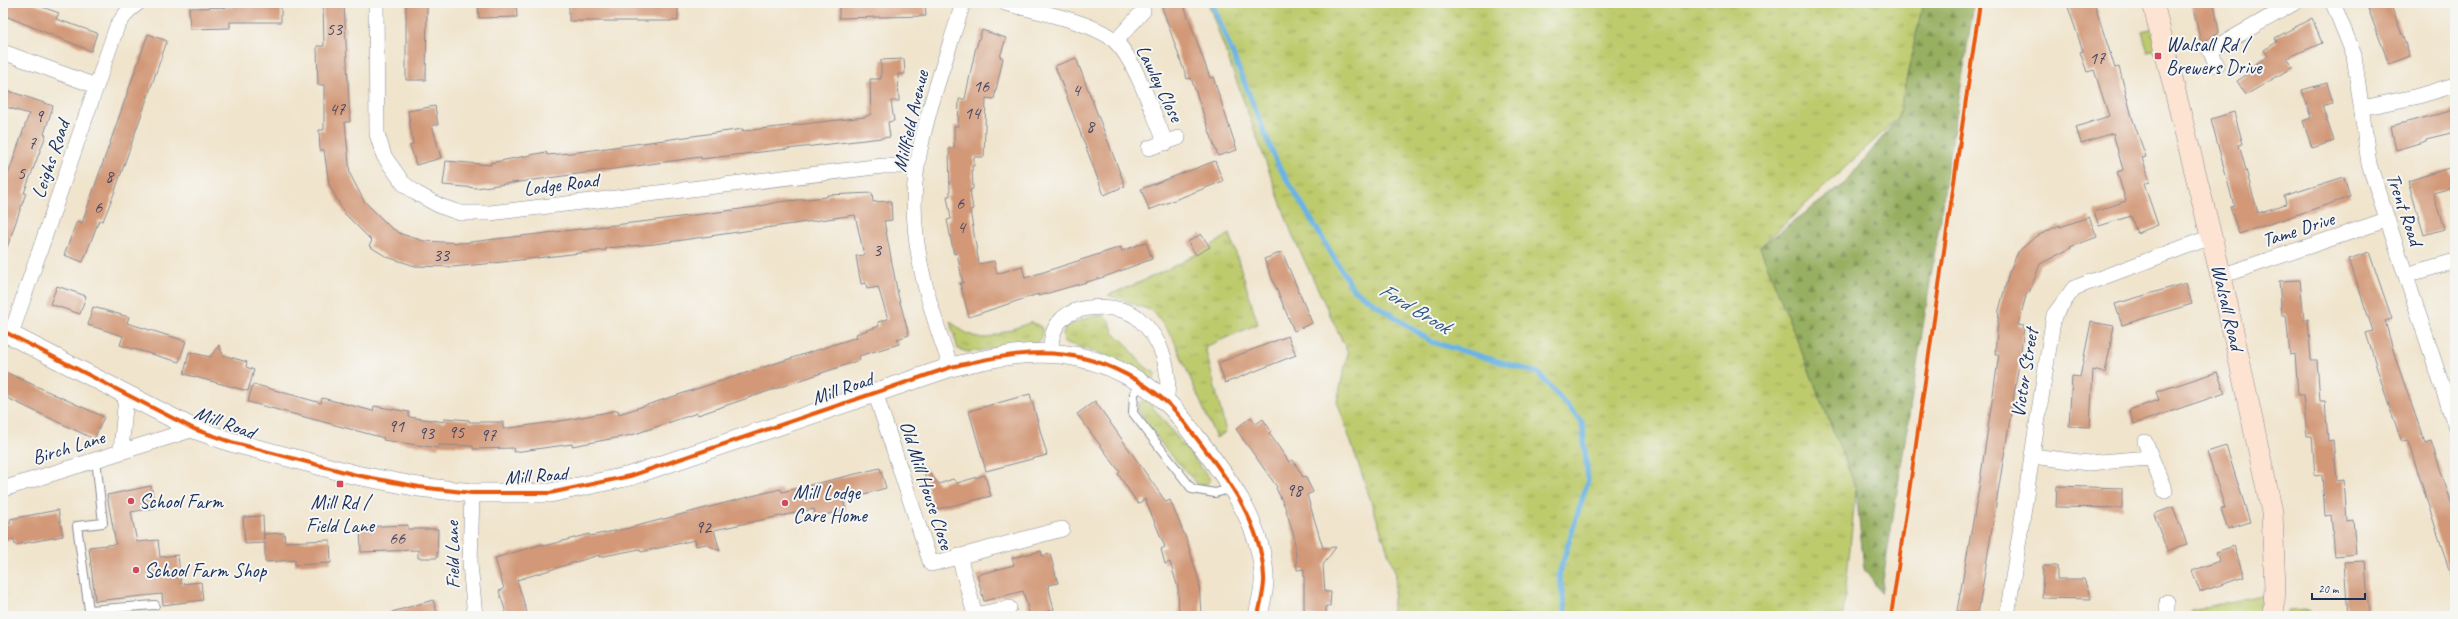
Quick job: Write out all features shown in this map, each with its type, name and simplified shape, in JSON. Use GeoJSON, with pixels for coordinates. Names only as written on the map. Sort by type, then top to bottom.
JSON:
{"type":"FeatureCollection","features":[{"type":"Feature","properties":{"kind":"main road","name":"Walsall Road"},"geometry":{"type":"LineString","coordinates":[[2153,3],[2212,237],[2272,512],[2275,589],[2273,616]]}},
{"type":"Feature","properties":{"kind":"street","name":"Leighs Road"},"geometry":{"type":"LineString","coordinates":[[7,333],[117,26],[128,11],[138,3]]}},
{"type":"Feature","properties":{"kind":"street","name":"Lodge Road"},"geometry":{"type":"LineString","coordinates":[[376,3],[377,134],[384,156],[403,183],[440,206],[460,213],[490,213],[883,166],[917,166]]}},
{"type":"Feature","properties":{"kind":"street","name":"Millfield Avenue"},"geometry":{"type":"LineString","coordinates":[[951,367],[932,313],[923,276],[915,203],[917,166],[931,109],[963,3]]}},
{"type":"Feature","properties":{"kind":"street","name":"Lawley Close"},"geometry":{"type":"LineString","coordinates":[[1005,3],[1088,26],[1116,41],[1129,60],[1172,141],[1150,148]]}},
{"type":"Feature","properties":{"kind":"street"},"geometry":{"type":"LineString","coordinates":[[2217,65],[2210,52],[2294,3]]}},
{"type":"Feature","properties":{"kind":"street","name":"Trent Road"},"geometry":{"type":"LineString","coordinates":[[2333,3],[2354,55],[2369,164],[2386,220],[2406,275],[2455,425]]}},
{"type":"Feature","properties":{"kind":"street","name":"Lawley Close"},"geometry":{"type":"LineString","coordinates":[[1116,41],[1143,11]]}},
{"type":"Feature","properties":{"kind":"street"},"geometry":{"type":"LineString","coordinates":[[3,52],[96,86]]}},
{"type":"Feature","properties":{"kind":"street"},"geometry":{"type":"LineString","coordinates":[[2361,108],[2415,97],[2455,85]]}},
{"type":"Feature","properties":{"kind":"street","name":"Tame Drive"},"geometry":{"type":"LineString","coordinates":[[2221,276],[2386,220]]}},
{"type":"Feature","properties":{"kind":"street","name":"Victor Street"},"geometry":{"type":"LineString","coordinates":[[2007,616],[2054,315],[2074,288],[2212,237]]}},
{"type":"Feature","properties":{"kind":"street"},"geometry":{"type":"LineString","coordinates":[[2406,275],[2455,261]]}},
{"type":"Feature","properties":{"kind":"street"},"geometry":{"type":"LineString","coordinates":[[1051,352],[1051,338],[1054,329],[1063,317],[1077,311],[1098,306],[1119,310],[1137,317],[1157,339],[1164,358],[1168,371],[1166,401]]}},
{"type":"Feature","properties":{"kind":"street","name":"Mill Road"},"geometry":{"type":"LineString","coordinates":[[7,333],[126,396],[194,429],[245,446],[356,475],[419,487],[472,493],[550,493],[630,476],[951,367],[991,358],[1051,352],[1081,358],[1103,364],[1141,383],[1166,401],[1233,488],[1255,531],[1263,570],[1264,577],[1258,616]]}},
{"type":"Feature","properties":{"kind":"street","name":"Old Mill House Close"},"geometry":{"type":"LineString","coordinates":[[875,392],[931,564],[1062,529]]}},
{"type":"Feature","properties":{"kind":"street","name":"Birch Lane"},"geometry":{"type":"LineString","coordinates":[[121,451],[126,396]]}},
{"type":"Feature","properties":{"kind":"street","name":"Birch Lane"},"geometry":{"type":"LineString","coordinates":[[3,488],[194,429]]}},
{"type":"Feature","properties":{"kind":"street"},"geometry":{"type":"LineString","coordinates":[[2145,442],[2150,458],[2165,492]]}},
{"type":"Feature","properties":{"kind":"street"},"geometry":{"type":"LineString","coordinates":[[2032,456],[2088,463],[2150,458]]}},
{"type":"Feature","properties":{"kind":"street","name":"Field Lane"},"geometry":{"type":"LineString","coordinates":[[472,493],[470,564],[475,616]]}},
{"type":"Feature","properties":{"kind":"street","name":"Old Mill House Close"},"geometry":{"type":"LineString","coordinates":[[959,556],[975,615],[1009,608]]}},
{"type":"Feature","properties":{"kind":"lane"},"geometry":{"type":"LineString","coordinates":[[1141,383],[1134,394],[1133,413],[1192,489],[1215,493],[1233,488]]}},
{"type":"Feature","properties":{"kind":"lane"},"geometry":{"type":"LineString","coordinates":[[96,460],[103,523],[77,526],[89,610],[155,605]]}},
{"type":"Feature","properties":{"kind":"green space"},"geometry":{"type":"Polygon","coordinates":[[[1208,3],[1923,3],[1898,118],[1760,247],[1856,488],[1843,616],[1391,616],[1396,575],[1337,401],[1348,353],[1292,234],[1208,3]]]}},
{"type":"Feature","properties":{"kind":"green space"},"geometry":{"type":"Polygon","coordinates":[[[1923,3],[1974,3],[1881,593],[1864,569],[1856,488],[1760,247],[1845,183],[1898,118],[1923,3]]]}},
{"type":"Feature","properties":{"kind":"green space"},"geometry":{"type":"Polygon","coordinates":[[[2154,28],[2160,49],[2148,52],[2142,31],[2154,28]]]}},
{"type":"Feature","properties":{"kind":"green space"},"geometry":{"type":"Polygon","coordinates":[[[1230,234],[1258,324],[1205,347],[1226,432],[1216,438],[1173,338],[1153,311],[1108,295],[1170,268],[1230,234]]]}},
{"type":"Feature","properties":{"kind":"green space"},"geometry":{"type":"Polygon","coordinates":[[[1104,315],[1110,322],[1114,334],[1126,344],[1142,364],[1155,373],[1154,380],[1113,358],[1064,342],[1063,334],[1066,326],[1090,317],[1104,315]]]}},
{"type":"Feature","properties":{"kind":"green space"},"geometry":{"type":"Polygon","coordinates":[[[950,321],[967,333],[981,338],[987,338],[1032,322],[1041,327],[1043,334],[1037,343],[968,352],[958,349],[950,321]]]}},
{"type":"Feature","properties":{"kind":"green space"},"geometry":{"type":"Polygon","coordinates":[[[1147,400],[1211,480],[1207,484],[1198,485],[1164,447],[1137,409],[1140,402],[1147,400]]]}},
{"type":"Feature","properties":{"kind":"green space"},"geometry":{"type":"Polygon","coordinates":[[[2262,595],[2260,616],[2192,616],[2192,610],[2262,595]]]}},
{"type":"Feature","properties":{"kind":"green space"},"geometry":{"type":"Polygon","coordinates":[[[2308,610],[2311,616],[2288,616],[2288,611],[2308,610]]]}},
{"type":"Feature","properties":{"kind":"building"},"geometry":{"type":"Polygon","coordinates":[[[3,3],[31,3],[59,13],[56,19],[97,33],[91,51],[3,15],[3,3]]]}},
{"type":"Feature","properties":{"kind":"building"},"geometry":{"type":"Polygon","coordinates":[[[237,3],[281,3],[281,22],[230,22],[230,28],[190,29],[189,8],[237,7],[237,3]]]}},
{"type":"Feature","properties":{"kind":"building"},"geometry":{"type":"Polygon","coordinates":[[[323,3],[344,3],[350,122],[345,122],[350,174],[364,201],[390,227],[401,234],[424,241],[462,243],[756,207],[778,202],[827,197],[827,195],[872,193],[873,202],[891,201],[892,220],[884,221],[898,295],[909,335],[897,339],[899,344],[859,356],[860,360],[698,415],[697,413],[632,435],[572,446],[572,444],[514,452],[513,448],[473,449],[473,446],[439,445],[438,448],[383,440],[384,438],[248,402],[253,384],[321,403],[322,398],[373,411],[374,406],[409,412],[409,417],[445,422],[445,418],[469,420],[469,422],[503,422],[503,429],[567,420],[618,410],[619,414],[857,337],[856,334],[879,326],[878,322],[888,319],[878,287],[867,289],[866,283],[861,284],[856,256],[864,255],[855,215],[655,244],[606,248],[606,250],[452,267],[415,266],[387,257],[369,246],[372,241],[344,213],[329,184],[324,150],[320,150],[319,130],[324,130],[324,85],[318,85],[317,46],[324,46],[323,3]]]}},
{"type":"Feature","properties":{"kind":"building"},"geometry":{"type":"Polygon","coordinates":[[[406,3],[427,3],[426,80],[406,80],[406,3]]]}},
{"type":"Feature","properties":{"kind":"building"},"geometry":{"type":"Polygon","coordinates":[[[478,3],[516,3],[517,17],[479,18],[478,3]]]}},
{"type":"Feature","properties":{"kind":"building"},"geometry":{"type":"Polygon","coordinates":[[[569,3],[678,3],[678,21],[569,21],[569,3]]]}},
{"type":"Feature","properties":{"kind":"building"},"geometry":{"type":"Polygon","coordinates":[[[839,3],[925,3],[926,16],[839,18],[839,3]]]}},
{"type":"Feature","properties":{"kind":"building"},"geometry":{"type":"Polygon","coordinates":[[[1174,3],[1183,3],[1210,78],[1213,77],[1237,150],[1218,156],[1191,78],[1187,79],[1162,7],[1174,3]]]}},
{"type":"Feature","properties":{"kind":"building"},"geometry":{"type":"Polygon","coordinates":[[[2079,3],[2094,3],[2115,68],[2119,67],[2132,117],[2146,157],[2142,158],[2150,182],[2144,184],[2158,225],[2137,233],[2131,216],[2099,226],[2094,212],[2126,201],[2117,172],[2123,170],[2113,133],[2081,143],[2076,127],[2109,116],[2094,70],[2087,72],[2080,52],[2083,51],[2068,7],[2079,3]]]}},
{"type":"Feature","properties":{"kind":"building"},"geometry":{"type":"Polygon","coordinates":[[[2192,3],[2214,3],[2219,32],[2201,43],[2192,3]]]}},
{"type":"Feature","properties":{"kind":"building"},"geometry":{"type":"Polygon","coordinates":[[[2366,3],[2390,3],[2410,56],[2389,64],[2366,3]]]}},
{"type":"Feature","properties":{"kind":"building"},"geometry":{"type":"Polygon","coordinates":[[[2312,18],[2322,43],[2287,58],[2293,67],[2246,95],[2237,81],[2254,70],[2252,66],[2268,56],[2264,50],[2277,42],[2275,38],[2312,18]]]}},
{"type":"Feature","properties":{"kind":"building"},"geometry":{"type":"Polygon","coordinates":[[[982,30],[1006,38],[1000,57],[1003,58],[994,99],[986,98],[984,157],[974,157],[974,166],[972,166],[973,189],[970,190],[973,209],[970,210],[979,264],[994,261],[997,274],[1022,266],[1025,278],[1121,247],[1122,251],[1146,242],[1152,259],[1104,277],[1038,296],[1038,294],[969,317],[960,283],[963,283],[957,253],[954,254],[947,220],[951,219],[947,196],[950,196],[949,148],[954,148],[954,126],[958,126],[959,99],[965,99],[975,51],[982,30]]]}},
{"type":"Feature","properties":{"kind":"building"},"geometry":{"type":"Polygon","coordinates":[[[148,34],[167,41],[115,191],[103,221],[99,220],[83,262],[64,255],[77,221],[82,223],[148,34]]]}},
{"type":"Feature","properties":{"kind":"building"},"geometry":{"type":"Polygon","coordinates":[[[1076,58],[1125,186],[1104,195],[1055,66],[1076,58]]]}},
{"type":"Feature","properties":{"kind":"building"},"geometry":{"type":"Polygon","coordinates":[[[904,59],[905,74],[898,74],[899,101],[891,101],[894,121],[888,122],[890,137],[701,159],[701,157],[476,188],[443,185],[446,161],[491,165],[490,163],[546,152],[547,155],[571,153],[743,129],[743,131],[865,117],[871,114],[870,79],[881,79],[881,60],[904,59]]]}},
{"type":"Feature","properties":{"kind":"building"},"geometry":{"type":"Polygon","coordinates":[[[2327,83],[2333,103],[2322,106],[2334,141],[2312,148],[2303,121],[2311,118],[2302,90],[2327,83]]]}},
{"type":"Feature","properties":{"kind":"building"},"geometry":{"type":"Polygon","coordinates":[[[3,89],[53,106],[44,134],[46,135],[24,193],[26,193],[5,253],[3,253],[3,189],[29,114],[3,106],[3,89]]]}},
{"type":"Feature","properties":{"kind":"building"},"geometry":{"type":"Polygon","coordinates":[[[435,106],[438,125],[432,125],[441,158],[416,165],[410,145],[413,144],[408,111],[435,106]]]}},
{"type":"Feature","properties":{"kind":"building"},"geometry":{"type":"Polygon","coordinates":[[[2455,110],[2455,132],[2426,139],[2426,141],[2396,150],[2391,126],[2455,110]]]}},
{"type":"Feature","properties":{"kind":"building"},"geometry":{"type":"Polygon","coordinates":[[[2234,112],[2243,144],[2239,145],[2258,213],[2286,204],[2284,196],[2344,177],[2350,197],[2239,234],[2230,207],[2234,206],[2211,119],[2234,112]]]}},
{"type":"Feature","properties":{"kind":"building"},"geometry":{"type":"Polygon","coordinates":[[[1215,161],[1223,181],[1149,210],[1141,189],[1215,161]]]}},
{"type":"Feature","properties":{"kind":"building"},"geometry":{"type":"Polygon","coordinates":[[[2449,168],[2455,187],[2433,193],[2444,229],[2424,235],[2408,181],[2449,168]]]}},
{"type":"Feature","properties":{"kind":"building"},"geometry":{"type":"Polygon","coordinates":[[[2089,217],[2097,237],[2070,247],[2071,248],[2040,264],[2029,293],[2027,292],[2018,325],[2024,326],[2021,352],[1978,614],[1957,611],[1979,488],[1999,354],[1995,354],[1999,310],[2009,273],[2018,252],[2035,237],[2060,225],[2060,227],[2089,217]]]}},
{"type":"Feature","properties":{"kind":"building"},"geometry":{"type":"Polygon","coordinates":[[[1201,234],[1210,247],[1196,255],[1188,242],[1201,234]]]}},
{"type":"Feature","properties":{"kind":"building"},"geometry":{"type":"Polygon","coordinates":[[[1282,252],[1312,323],[1294,331],[1264,259],[1282,252]]]}},
{"type":"Feature","properties":{"kind":"building"},"geometry":{"type":"Polygon","coordinates":[[[2369,252],[2392,319],[2385,321],[2396,360],[2425,443],[2431,441],[2455,514],[2455,578],[2452,579],[2408,441],[2402,442],[2366,333],[2373,331],[2349,259],[2369,252]]]}},
{"type":"Feature","properties":{"kind":"building"},"geometry":{"type":"Polygon","coordinates":[[[2300,280],[2304,320],[2308,319],[2311,360],[2317,360],[2320,401],[2325,401],[2328,441],[2333,440],[2337,481],[2344,480],[2347,521],[2353,520],[2356,554],[2335,556],[2331,515],[2325,516],[2322,475],[2315,476],[2312,436],[2307,436],[2303,395],[2298,395],[2295,354],[2290,355],[2286,315],[2282,315],[2279,281],[2300,280]]]}},
{"type":"Feature","properties":{"kind":"building"},"geometry":{"type":"Polygon","coordinates":[[[2186,283],[2192,304],[2122,325],[2115,304],[2186,283]]]}},
{"type":"Feature","properties":{"kind":"building"},"geometry":{"type":"Polygon","coordinates":[[[57,286],[86,296],[80,314],[50,304],[57,286]]]}},
{"type":"Feature","properties":{"kind":"building"},"geometry":{"type":"Polygon","coordinates":[[[93,307],[129,317],[127,323],[186,341],[179,362],[120,345],[123,336],[88,325],[93,307]]]}},
{"type":"Feature","properties":{"kind":"building"},"geometry":{"type":"Polygon","coordinates":[[[2091,322],[2114,326],[2105,373],[2093,370],[2090,427],[2069,426],[2072,376],[2080,377],[2091,322]]]}},
{"type":"Feature","properties":{"kind":"building"},"geometry":{"type":"Polygon","coordinates":[[[1288,336],[1296,355],[1225,383],[1218,363],[1288,336]]]}},
{"type":"Feature","properties":{"kind":"building"},"geometry":{"type":"Polygon","coordinates":[[[219,345],[223,355],[247,362],[246,367],[254,370],[248,391],[184,374],[189,352],[210,357],[219,345]]]}},
{"type":"Feature","properties":{"kind":"building"},"geometry":{"type":"Polygon","coordinates":[[[3,371],[104,417],[94,439],[3,396],[3,371]]]}},
{"type":"Feature","properties":{"kind":"building"},"geometry":{"type":"Polygon","coordinates":[[[2217,372],[2225,393],[2134,424],[2129,410],[2159,400],[2156,392],[2217,372]]]}},
{"type":"Feature","properties":{"kind":"building"},"geometry":{"type":"Polygon","coordinates":[[[1030,394],[1047,455],[986,471],[969,411],[1030,394]]]}},
{"type":"Feature","properties":{"kind":"building"},"geometry":{"type":"Polygon","coordinates":[[[1095,401],[1166,502],[1170,500],[1187,541],[1199,581],[1201,616],[1179,616],[1178,588],[1170,562],[1165,564],[1161,549],[1165,547],[1145,499],[1138,504],[1118,474],[1120,472],[1077,414],[1095,401]]]}},
{"type":"Feature","properties":{"kind":"building"},"geometry":{"type":"Polygon","coordinates":[[[1251,417],[1256,424],[1263,419],[1271,431],[1269,433],[1289,462],[1293,460],[1303,477],[1305,476],[1313,492],[1307,495],[1323,548],[1336,547],[1323,565],[1325,592],[1331,592],[1330,606],[1326,606],[1326,616],[1304,616],[1304,569],[1297,570],[1294,536],[1285,507],[1276,488],[1277,487],[1236,429],[1251,417]]]}},
{"type":"Feature","properties":{"kind":"building"},"geometry":{"type":"Polygon","coordinates":[[[2226,446],[2250,522],[2228,529],[2221,509],[2225,508],[2207,452],[2226,446]]]}},
{"type":"Feature","properties":{"kind":"building"},"geometry":{"type":"Polygon","coordinates":[[[922,465],[939,484],[953,479],[957,483],[985,475],[991,496],[934,510],[922,465]]]}},
{"type":"Feature","properties":{"kind":"building"},"geometry":{"type":"Polygon","coordinates":[[[880,468],[886,488],[843,500],[846,510],[816,517],[814,509],[714,530],[720,551],[706,544],[696,546],[695,540],[641,552],[640,549],[599,557],[599,555],[517,580],[528,616],[507,616],[499,591],[504,589],[495,558],[543,544],[544,546],[589,534],[590,536],[629,528],[760,494],[781,489],[782,492],[880,468]]]}},
{"type":"Feature","properties":{"kind":"building","name":"School Farm Shop"},"geometry":{"type":"Polygon","coordinates":[[[151,486],[155,508],[131,512],[137,542],[158,540],[160,557],[178,555],[181,584],[201,582],[203,600],[163,605],[162,594],[95,601],[89,547],[116,544],[107,495],[151,486]]]}},
{"type":"Feature","properties":{"kind":"building"},"geometry":{"type":"Polygon","coordinates":[[[2057,486],[2122,488],[2122,508],[2056,507],[2057,486]]]}},
{"type":"Feature","properties":{"kind":"building"},"geometry":{"type":"Polygon","coordinates":[[[2173,507],[2187,544],[2167,551],[2154,514],[2173,507]]]}},
{"type":"Feature","properties":{"kind":"building"},"geometry":{"type":"Polygon","coordinates":[[[58,510],[63,536],[15,545],[14,539],[3,541],[3,524],[11,523],[10,519],[58,510]]]}},
{"type":"Feature","properties":{"kind":"building"},"geometry":{"type":"Polygon","coordinates":[[[263,516],[264,541],[264,534],[284,533],[285,542],[330,540],[331,563],[295,565],[295,560],[265,562],[265,543],[245,544],[243,517],[263,516]]]}},
{"type":"Feature","properties":{"kind":"building"},"geometry":{"type":"Polygon","coordinates":[[[408,525],[408,529],[438,529],[437,558],[418,558],[418,550],[361,552],[360,527],[408,525]]]}},
{"type":"Feature","properties":{"kind":"building"},"geometry":{"type":"Polygon","coordinates":[[[2234,546],[2244,577],[2200,592],[2192,571],[2219,561],[2216,552],[2234,546]]]}},
{"type":"Feature","properties":{"kind":"building"},"geometry":{"type":"Polygon","coordinates":[[[1041,551],[1042,556],[1050,554],[1058,583],[1048,585],[1054,610],[1030,616],[1023,591],[984,601],[977,575],[1014,565],[1012,558],[1041,551]]]}},
{"type":"Feature","properties":{"kind":"building"},"geometry":{"type":"Polygon","coordinates":[[[2365,561],[2369,616],[2348,616],[2344,562],[2365,561]]]}},
{"type":"Feature","properties":{"kind":"building"},"geometry":{"type":"Polygon","coordinates":[[[2043,566],[2057,566],[2057,579],[2084,579],[2091,599],[2042,598],[2043,566]]]}},
{"type":"Feature","properties":{"kind":"building"},"geometry":{"type":"Polygon","coordinates":[[[433,600],[438,616],[392,616],[392,612],[433,600]]]}},
{"type":"Feature","properties":{"kind":"waterway","name":"Ford Brook"},"geometry":{"type":"LineString","coordinates":[[1212,3],[1277,163],[1353,289],[1432,342],[1538,373],[1582,422],[1588,480],[1559,574],[1566,616]]}},
{"type":"Feature","properties":{"kind":"cycle path"},"geometry":{"type":"LineString","coordinates":[[1891,616],[1980,3]]}},
{"type":"Feature","properties":{"kind":"cycle path"},"geometry":{"type":"LineString","coordinates":[[3,331],[194,429],[231,442],[356,475],[419,487],[472,493],[550,493],[630,476],[951,367],[967,363],[1033,353],[1049,353],[1083,358],[1116,369],[1137,380],[1169,405],[1181,417],[1230,484],[1249,519],[1257,538],[1262,557],[1264,582],[1258,616]]}},
{"type":"Feature","properties":{"kind":"place","name":"Walsall Rd / Brewers Drive"},"geometry":{"type":"Point","coordinates":[2158,56]}},
{"type":"Feature","properties":{"kind":"place","name":"Mill Rd / Field Lane"},"geometry":{"type":"Point","coordinates":[340,484]}},
{"type":"Feature","properties":{"kind":"place","name":"School Farm"},"geometry":{"type":"Point","coordinates":[131,501]}},
{"type":"Feature","properties":{"kind":"place","name":"Mill Lodge Care Home"},"geometry":{"type":"Point","coordinates":[785,503]}},
{"type":"Feature","properties":{"kind":"place","name":"School Farm Shop"},"geometry":{"type":"Point","coordinates":[136,570]}}]}
